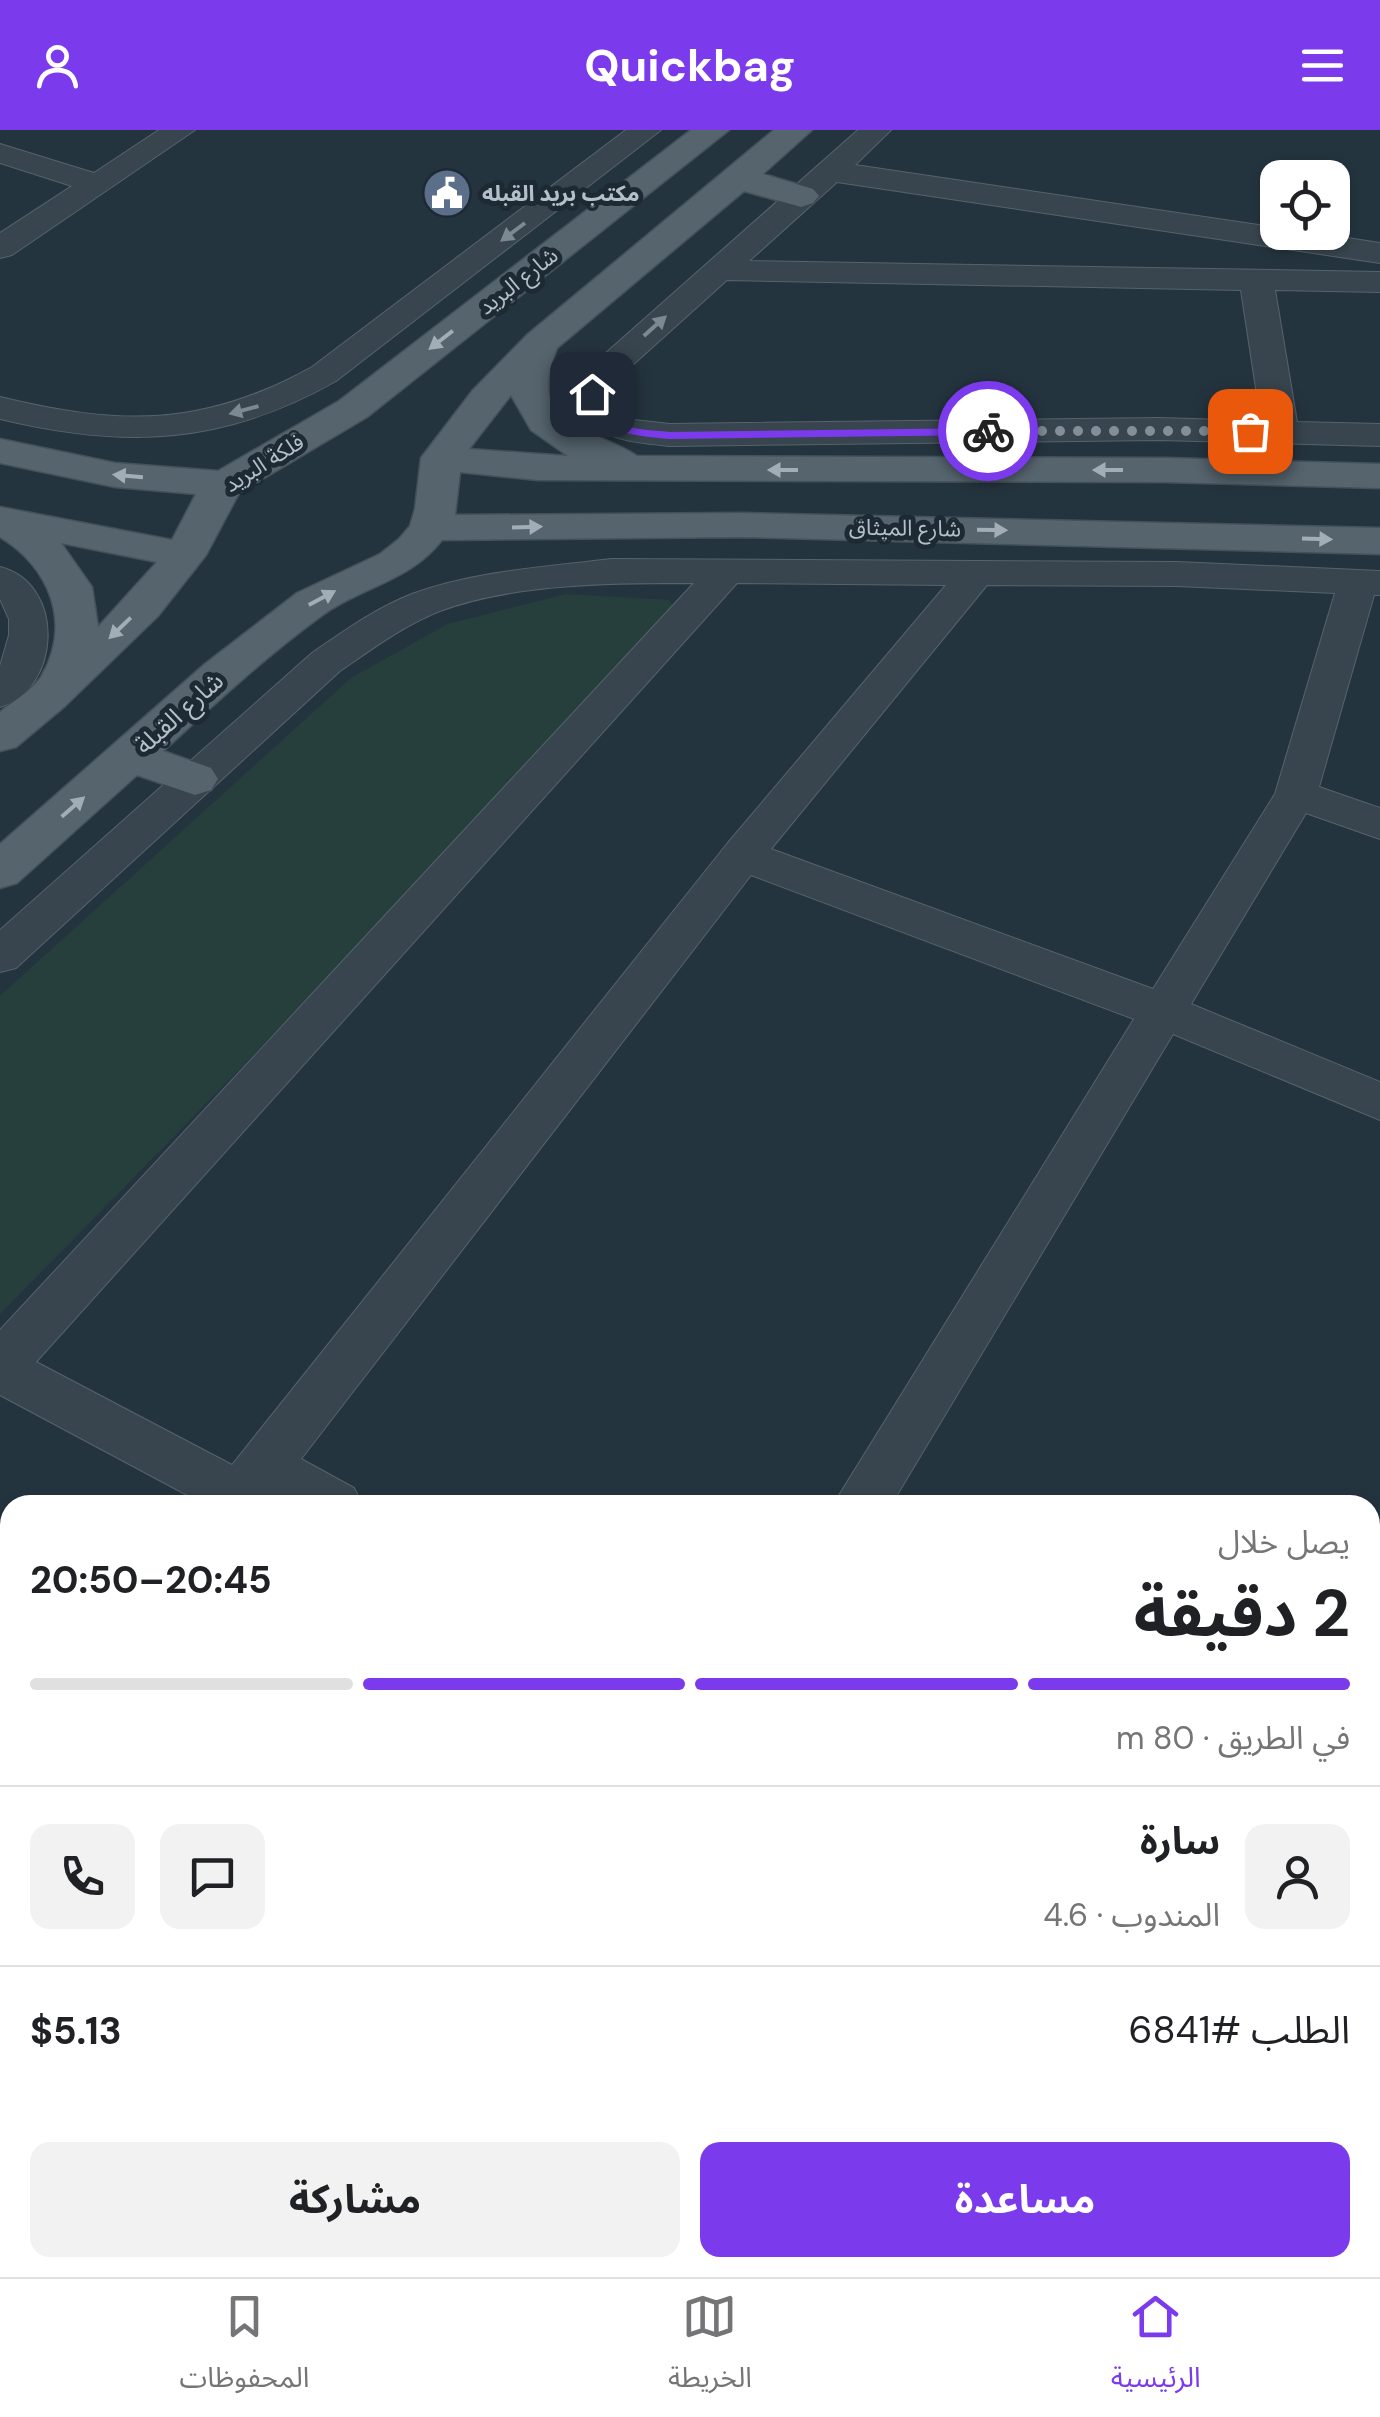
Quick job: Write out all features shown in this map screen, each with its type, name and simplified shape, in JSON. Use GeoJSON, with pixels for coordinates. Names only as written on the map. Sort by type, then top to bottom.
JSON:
{"type":"FeatureCollection","features":[{"type":"Feature","properties":{"kind":"main road","name":"شارع البريد"},"geometry":{"type":"LineString","coordinates":[[322,429],[381,388],[712,130]]}},
{"type":"Feature","properties":{"kind":"main road"},"geometry":{"type":"LineString","coordinates":[[430,528],[439,497],[441,458],[487,398],[540,343],[795,130]]}},
{"type":"Feature","properties":{"kind":"main road"},"geometry":{"type":"LineString","coordinates":[[640,135],[682,154]]}},
{"type":"Feature","properties":{"kind":"main road"},"geometry":{"type":"LineString","coordinates":[[738,178],[801,196]]}},
{"type":"Feature","properties":{"kind":"main road"},"geometry":{"type":"LineString","coordinates":[[540,343],[528,365],[526,387],[535,410],[554,431],[582,448],[658,470]]}},
{"type":"Feature","properties":{"kind":"main road","name":"فلكة البريد"},"geometry":{"type":"LineString","coordinates":[[185,556],[213,496],[249,467],[322,429]]}},
{"type":"Feature","properties":{"kind":"main road"},"geometry":{"type":"LineString","coordinates":[[1159,429],[1166,470]]}},
{"type":"Feature","properties":{"kind":"main road"},"geometry":{"type":"LineString","coordinates":[[0,451],[115,475],[226,484]]}},
{"type":"Feature","properties":{"kind":"main road"},"geometry":{"type":"LineString","coordinates":[[441,458],[538,468],[1166,470],[1380,476]]}},
{"type":"Feature","properties":{"kind":"main road"},"geometry":{"type":"LineString","coordinates":[[0,518],[185,556]]}},
{"type":"Feature","properties":{"kind":"main road"},"geometry":{"type":"LineString","coordinates":[[0,518],[30,535],[56,559],[72,587],[80,618],[75,651],[60,686]]}},
{"type":"Feature","properties":{"kind":"main road","name":"شارع الميثاق"},"geometry":{"type":"LineString","coordinates":[[430,528],[725,525],[1176,553],[1380,541]]}},
{"type":"Feature","properties":{"kind":"main road","name":"شارع القبلة"},"geometry":{"type":"LineString","coordinates":[[0,871],[220,674],[312,602],[404,556],[430,528]]}},
{"type":"Feature","properties":{"kind":"main road"},"geometry":{"type":"LineString","coordinates":[[0,736],[60,686],[136,612],[185,556]]}},
{"type":"Feature","properties":{"kind":"main road"},"geometry":{"type":"LineString","coordinates":[[131,756],[195,779]]}},
{"type":"Feature","properties":{"kind":"street"},"geometry":{"type":"LineString","coordinates":[[0,248],[180,130]]}},
{"type":"Feature","properties":{"kind":"street"},"geometry":{"type":"LineString","coordinates":[[876,130],[602,374],[592,394],[597,412],[606,421],[636,432],[670,436],[1159,429],[1380,435]]}},
{"type":"Feature","properties":{"kind":"street"},"geometry":{"type":"LineString","coordinates":[[0,408],[45,420],[117,429],[194,424],[266,404],[324,374],[640,135]]}},
{"type":"Feature","properties":{"kind":"street"},"geometry":{"type":"LineString","coordinates":[[0,153],[97,184]]}},
{"type":"Feature","properties":{"kind":"street"},"geometry":{"type":"LineString","coordinates":[[829,171],[1380,253]]}},
{"type":"Feature","properties":{"kind":"street"},"geometry":{"type":"LineString","coordinates":[[718,270],[1380,282]]}},
{"type":"Feature","properties":{"kind":"street"},"geometry":{"type":"LineString","coordinates":[[1256,279],[1281,432]]}},
{"type":"Feature","properties":{"kind":"street"},"geometry":{"type":"LineString","coordinates":[[0,956],[326,662],[376,628],[426,603],[484,587],[611,571],[977,572],[1176,553],[1369,583],[1296,794],[867,1495]]}},
{"type":"Feature","properties":{"kind":"street"},"geometry":{"type":"LineString","coordinates":[[238,1495],[0,1368],[727,571]]}},
{"type":"Feature","properties":{"kind":"street"},"geometry":{"type":"LineString","coordinates":[[241,1495],[742,856],[977,572]]}},
{"type":"Feature","properties":{"kind":"street"},"geometry":{"type":"LineString","coordinates":[[0,579],[11,586],[28,614],[30,646],[20,674],[0,694]]}},
{"type":"Feature","properties":{"kind":"street"},"geometry":{"type":"LineString","coordinates":[[1296,794],[1380,824]]}},
{"type":"Feature","properties":{"kind":"street"},"geometry":{"type":"LineString","coordinates":[[742,856],[1163,1011],[1380,1102]]}},
{"type":"Feature","properties":{"kind":"street"},"geometry":{"type":"LineString","coordinates":[[264,1466],[316,1495]]}},
{"type":"Feature","properties":{"kind":"green space"},"geometry":{"type":"Polygon","coordinates":[[[566,594],[669,600],[675,608],[242,1067],[0,1314],[0,996],[351,678],[448,624],[566,594]]]}},
{"type":"Feature","properties":{"kind":"way so far"},"geometry":{"type":"LineString","coordinates":[[988,431],[1250,431]]}},
{"type":"Feature","properties":{"kind":"place","name":"مكتب بريد القبله"},"geometry":{"type":"Point","coordinates":[447,193]}},
{"type":"Feature","properties":{"kind":"route"},"geometry":{"type":"LineString","coordinates":[[592,394],[597,412],[606,421],[636,432],[670,436],[988,431]]}}]}
